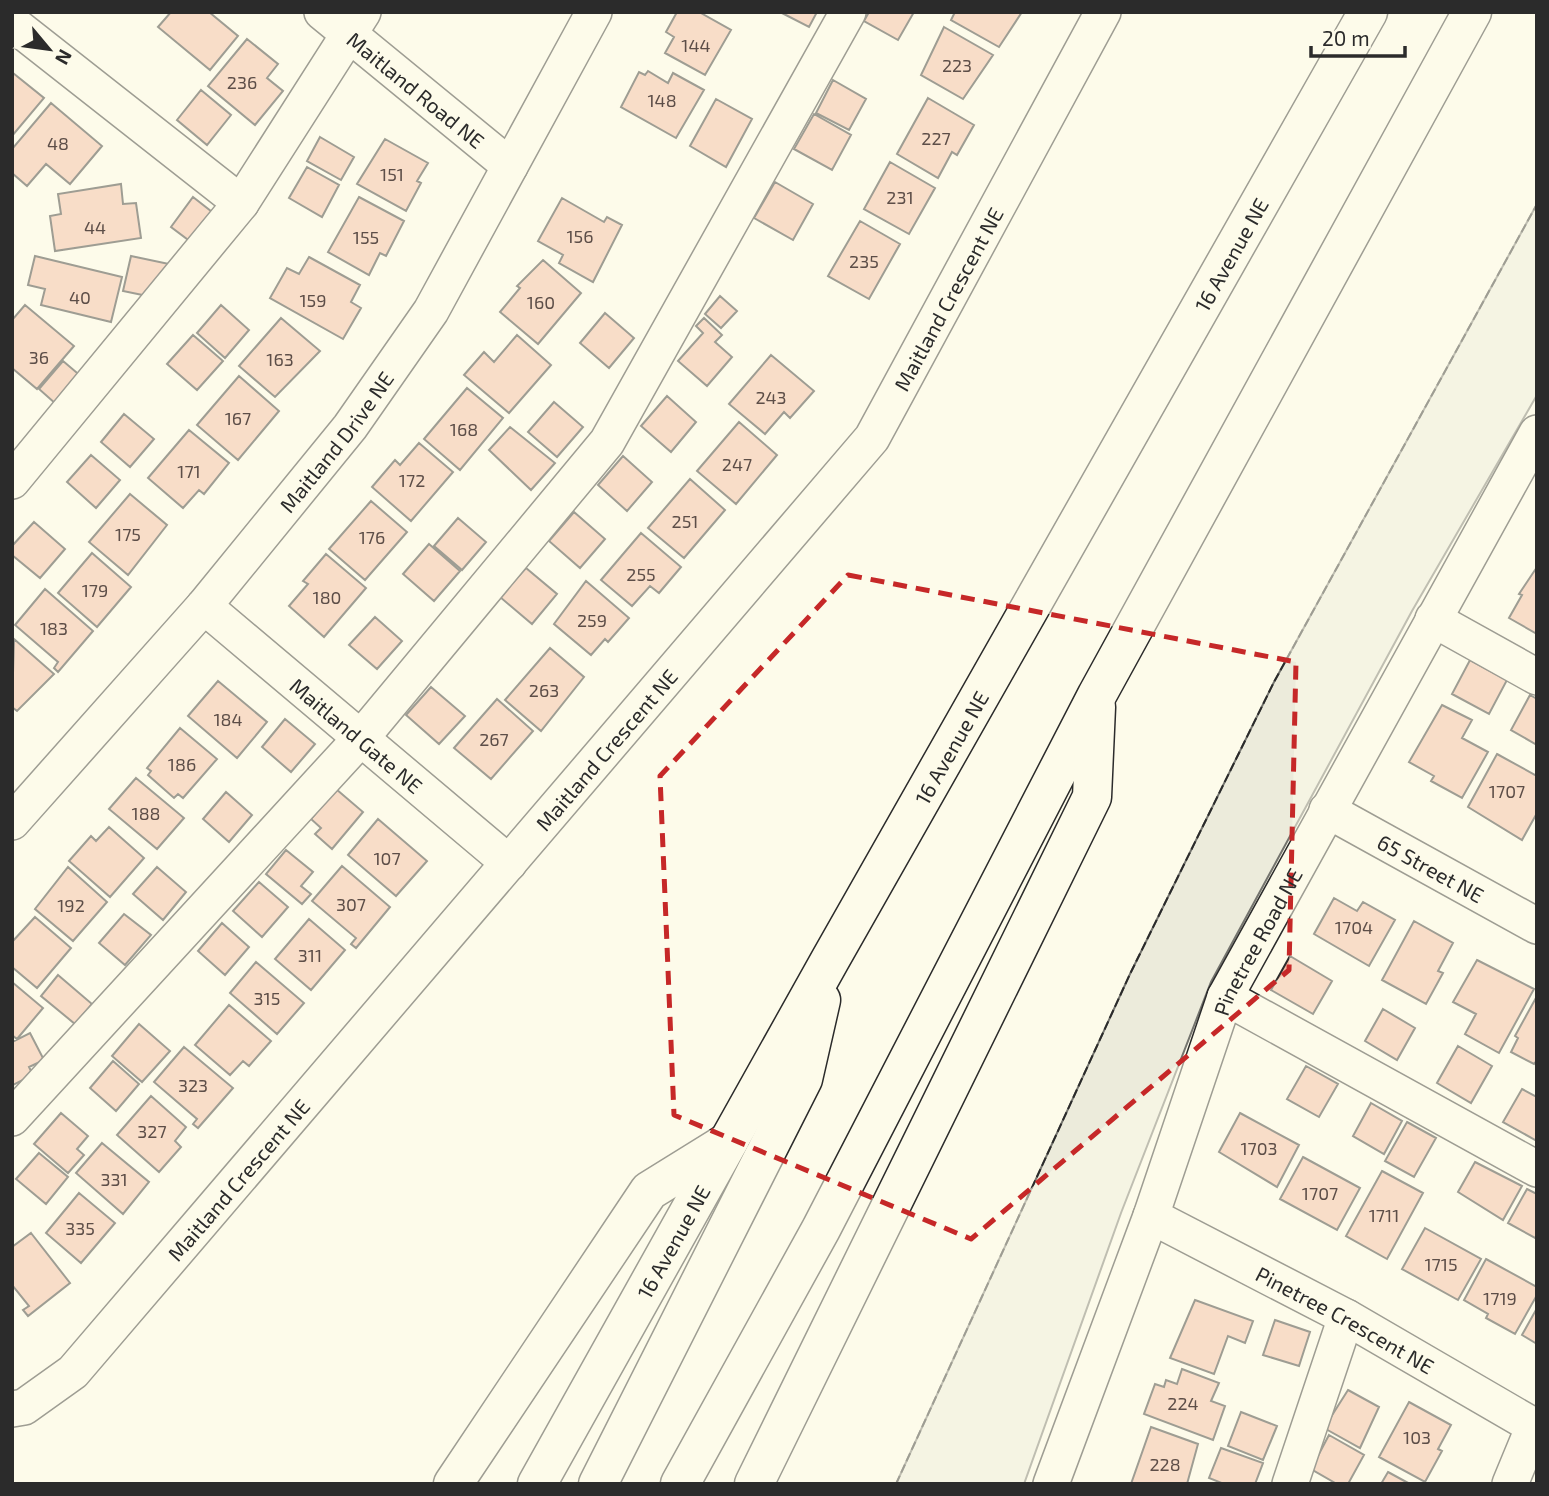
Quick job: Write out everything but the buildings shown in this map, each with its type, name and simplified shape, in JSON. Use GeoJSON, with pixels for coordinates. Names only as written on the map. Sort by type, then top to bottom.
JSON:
{"type":"FeatureCollection","features":[{"type":"Feature","properties":{"kind":"highway","name":"16 Avenue NE"},"geometry":{"type":"LineString","coordinates":[[537,1484],[830,960],[1368,12]]}},
{"type":"Feature","properties":{"kind":"highway"},"geometry":{"type":"LineString","coordinates":[[680,1484],[821,1229],[1097,695],[1472,12]]}},
{"type":"Feature","properties":{"kind":"highway"},"geometry":{"type":"LineString","coordinates":[[754,1484],[1093,797],[1097,695]]}},
{"type":"Feature","properties":{"kind":"highway"},"geometry":{"type":"LineString","coordinates":[[598,1484],[803,1079],[830,960]]}},
{"type":"Feature","properties":{"kind":"highway"},"geometry":{"type":"LineString","coordinates":[[453,1484],[649,1191],[729,1141]]}},
{"type":"Feature","properties":{"kind":"street","name":"Maitland Road NE"},"geometry":{"type":"LineString","coordinates":[[323,12],[356,24],[510,166]]}},
{"type":"Feature","properties":{"kind":"street","name":"Maitland Drive NE"},"geometry":{"type":"LineString","coordinates":[[12,822],[204,606],[349,427],[431,311],[594,12]]}},
{"type":"Feature","properties":{"kind":"street"},"geometry":{"type":"LineString","coordinates":[[12,1118],[360,738],[607,442],[848,12]]}},
{"type":"Feature","properties":{"kind":"street","name":"Maitland Crescent NE"},"geometry":{"type":"LineString","coordinates":[[12,1409],[24,1408],[73,1372],[872,438],[1103,12]]}},
{"type":"Feature","properties":{"kind":"street"},"geometry":{"type":"LineString","coordinates":[[12,23],[241,203]]}},
{"type":"Feature","properties":{"kind":"street"},"geometry":{"type":"LineString","coordinates":[[12,481],[241,203],[356,24]]}},
{"type":"Feature","properties":{"kind":"street","name":"Pinetree Road NE"},"geometry":{"type":"LineString","coordinates":[[1051,1484],[1151,1216],[1226,997],[1537,433]]}},
{"type":"Feature","properties":{"kind":"street","name":"Maitland Gate NE"},"geometry":{"type":"LineString","coordinates":[[204,606],[509,863]]}},
{"type":"Feature","properties":{"kind":"street"},"geometry":{"type":"LineString","coordinates":[[1433,619],[1537,677]]}},
{"type":"Feature","properties":{"kind":"street","name":"65 Street NE"},"geometry":{"type":"LineString","coordinates":[[1327,810],[1537,926]]}},
{"type":"Feature","properties":{"kind":"street"},"geometry":{"type":"LineString","coordinates":[[1226,997],[1537,1169]]}},
{"type":"Feature","properties":{"kind":"street","name":"Pinetree Crescent NE"},"geometry":{"type":"LineString","coordinates":[[1151,1216],[1346,1317],[1535,1427]]}},
{"type":"Feature","properties":{"kind":"street"},"geometry":{"type":"LineString","coordinates":[[1290,1484],[1346,1317]]}},
{"type":"Feature","properties":{"kind":"street"},"geometry":{"type":"LineString","coordinates":[[1510,1484],[1535,1427]]}},
{"type":"Feature","properties":{"kind":"highlighted area"},"geometry":{"type":"Polygon","coordinates":[[[848,575],[1296,662],[1289,970],[971,1239],[674,1115],[660,776],[848,575]]]}},
{"type":"Feature","properties":{"kind":"shaded area"},"geometry":{"type":"Polygon","coordinates":[[[1537,204],[1537,395],[1412,611],[1211,982],[1121,1213],[1024,1484],[896,1484],[1130,974],[1274,682],[1537,204]]]}},
{"type":"Feature","properties":{"kind":"fence"},"geometry":{"type":"LineString","coordinates":[[896,1484],[1130,974],[1274,682],[1537,204]]}}]}
